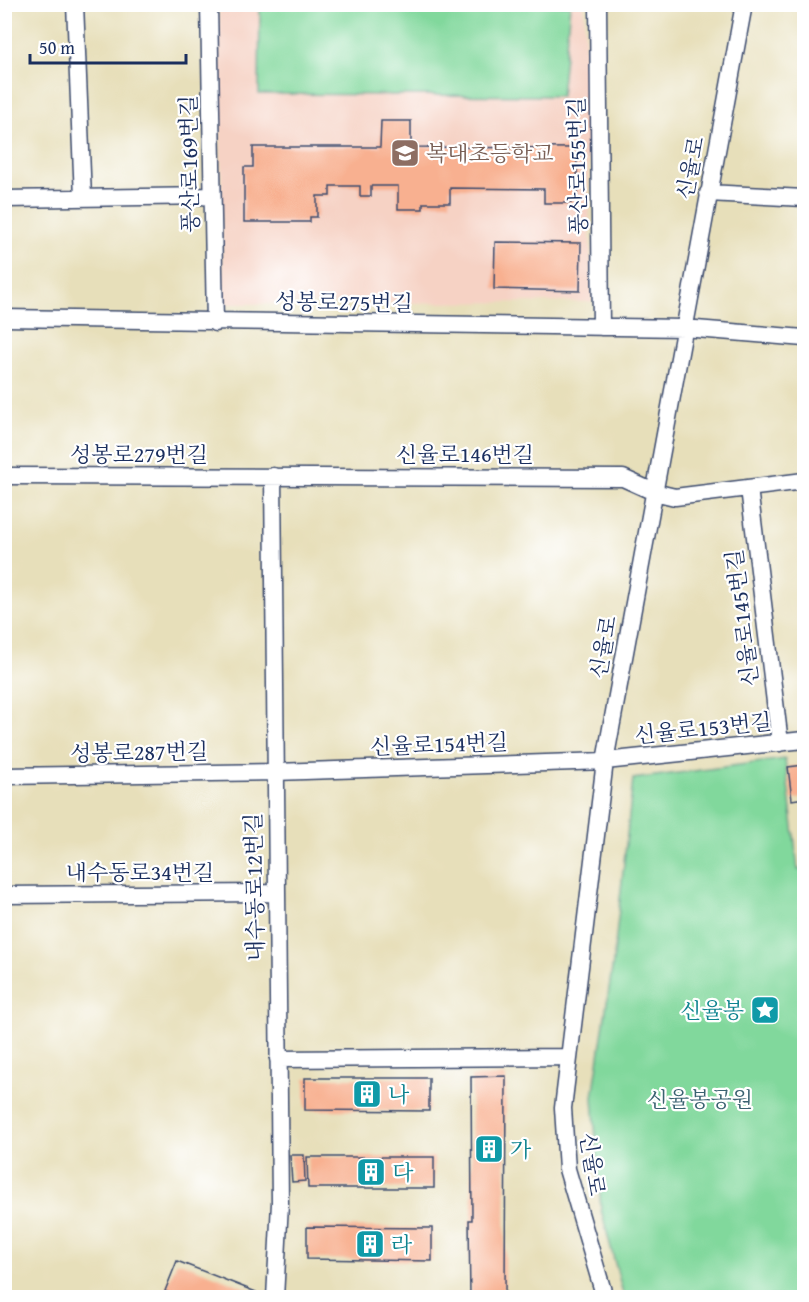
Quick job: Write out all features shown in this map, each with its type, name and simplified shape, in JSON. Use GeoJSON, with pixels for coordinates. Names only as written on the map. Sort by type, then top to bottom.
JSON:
{"type":"FeatureCollection","features":[{"type":"Feature","properties":{"kind":"street"},"geometry":{"type":"LineString","coordinates":[[75,4],[83,198]]}},
{"type":"Feature","properties":{"kind":"street","name":"풍산로169번길"},"geometry":{"type":"LineString","coordinates":[[209,4],[215,323]]}},
{"type":"Feature","properties":{"kind":"street","name":"풍산로155번길"},"geometry":{"type":"LineString","coordinates":[[598,4],[601,327]]}},
{"type":"Feature","properties":{"kind":"street","name":"신율로"},"geometry":{"type":"LineString","coordinates":[[605,1298],[567,1169],[563,1108],[605,761],[744,4]]}},
{"type":"Feature","properties":{"kind":"street"},"geometry":{"type":"LineString","coordinates":[[708,193],[804,198]]}},
{"type":"Feature","properties":{"kind":"street"},"geometry":{"type":"LineString","coordinates":[[4,199],[212,196]]}},
{"type":"Feature","properties":{"kind":"street","name":"성봉로275번길"},"geometry":{"type":"LineString","coordinates":[[4,318],[215,323],[684,328],[804,338]]}},
{"type":"Feature","properties":{"kind":"street","name":"신율로146번길"},"geometry":{"type":"LineString","coordinates":[[273,476],[623,478],[654,492]]}},
{"type":"Feature","properties":{"kind":"street","name":"성봉로279번길"},"geometry":{"type":"LineString","coordinates":[[4,477],[273,476]]}},
{"type":"Feature","properties":{"kind":"street","name":"내수동로12번길"},"geometry":{"type":"LineString","coordinates":[[273,476],[280,1203],[275,1298]]}},
{"type":"Feature","properties":{"kind":"street"},"geometry":{"type":"LineString","coordinates":[[654,492],[675,497],[804,481]]}},
{"type":"Feature","properties":{"kind":"street","name":"신율로145번길"},"geometry":{"type":"LineString","coordinates":[[749,488],[780,743]]}},
{"type":"Feature","properties":{"kind":"street","name":"신율로153번길"},"geometry":{"type":"LineString","coordinates":[[605,761],[804,740]]}},
{"type":"Feature","properties":{"kind":"street","name":"신율로154번길"},"geometry":{"type":"LineString","coordinates":[[275,772],[605,761]]}},
{"type":"Feature","properties":{"kind":"street","name":"성봉로287번길"},"geometry":{"type":"LineString","coordinates":[[4,776],[275,772]]}},
{"type":"Feature","properties":{"kind":"street","name":"내수동로34번길"},"geometry":{"type":"LineString","coordinates":[[4,895],[276,893]]}},
{"type":"Feature","properties":{"kind":"street"},"geometry":{"type":"LineString","coordinates":[[278,1059],[569,1057]]}},
{"type":"Feature","properties":{"kind":"shaded area","name":"복대초등학교"},"geometry":{"type":"Polygon","coordinates":[[[219,5],[584,5],[592,302],[223,304],[219,5]]]}},
{"type":"Feature","properties":{"kind":"green space"},"geometry":{"type":"Polygon","coordinates":[[[260,5],[570,5],[561,96],[259,94],[260,5]]]}},
{"type":"Feature","properties":{"kind":"green space","name":"신율봉공원"},"geometry":{"type":"Polygon","coordinates":[[[785,759],[798,870],[804,869],[804,1297],[624,1297],[601,1210],[593,1097],[614,955],[633,779],[785,759]]]}},
{"type":"Feature","properties":{"kind":"building"},"geometry":{"type":"Polygon","coordinates":[[[381,121],[411,121],[411,147],[577,148],[577,198],[571,198],[571,203],[544,203],[544,189],[450,188],[450,203],[423,203],[423,209],[398,209],[398,186],[371,186],[371,196],[360,196],[360,186],[330,186],[330,196],[317,196],[317,217],[310,217],[310,222],[244,222],[244,167],[253,167],[253,147],[380,147],[381,121]]]}},
{"type":"Feature","properties":{"kind":"building"},"geometry":{"type":"Polygon","coordinates":[[[495,242],[581,243],[580,291],[494,289],[495,242]]]}},
{"type":"Feature","properties":{"kind":"building"},"geometry":{"type":"Polygon","coordinates":[[[804,765],[804,798],[792,800],[788,767],[804,765]]]}},
{"type":"Feature","properties":{"kind":"building","name":"가"},"geometry":{"type":"Polygon","coordinates":[[[506,1076],[505,1298],[470,1298],[471,1077],[506,1076]]]}},
{"type":"Feature","properties":{"kind":"building","name":"나"},"geometry":{"type":"Polygon","coordinates":[[[305,1078],[429,1078],[429,1111],[305,1110],[305,1078]]]}},
{"type":"Feature","properties":{"kind":"building"},"geometry":{"type":"Polygon","coordinates":[[[290,1155],[304,1155],[305,1181],[292,1182],[290,1155]]]}},
{"type":"Feature","properties":{"kind":"building","name":"다"},"geometry":{"type":"Polygon","coordinates":[[[307,1157],[434,1157],[434,1188],[308,1188],[307,1157]]]}},
{"type":"Feature","properties":{"kind":"building","name":"라"},"geometry":{"type":"Polygon","coordinates":[[[307,1227],[432,1228],[432,1261],[307,1259],[307,1227]]]}},
{"type":"Feature","properties":{"kind":"building"},"geometry":{"type":"Polygon","coordinates":[[[177,1261],[256,1292],[253,1298],[178,1298],[165,1291],[177,1261]]]}},
{"type":"Feature","properties":{"kind":"place","name":"복대초등학교"},"geometry":{"type":"Point","coordinates":[405,153]}},
{"type":"Feature","properties":{"kind":"place","name":"신율봉"},"geometry":{"type":"Point","coordinates":[765,1010]}},
{"type":"Feature","properties":{"kind":"place","name":"나"},"geometry":{"type":"Point","coordinates":[367,1094]}},
{"type":"Feature","properties":{"kind":"place","name":"가"},"geometry":{"type":"Point","coordinates":[489,1149]}},
{"type":"Feature","properties":{"kind":"place","name":"다"},"geometry":{"type":"Point","coordinates":[371,1172]}},
{"type":"Feature","properties":{"kind":"place","name":"라"},"geometry":{"type":"Point","coordinates":[370,1244]}}]}
